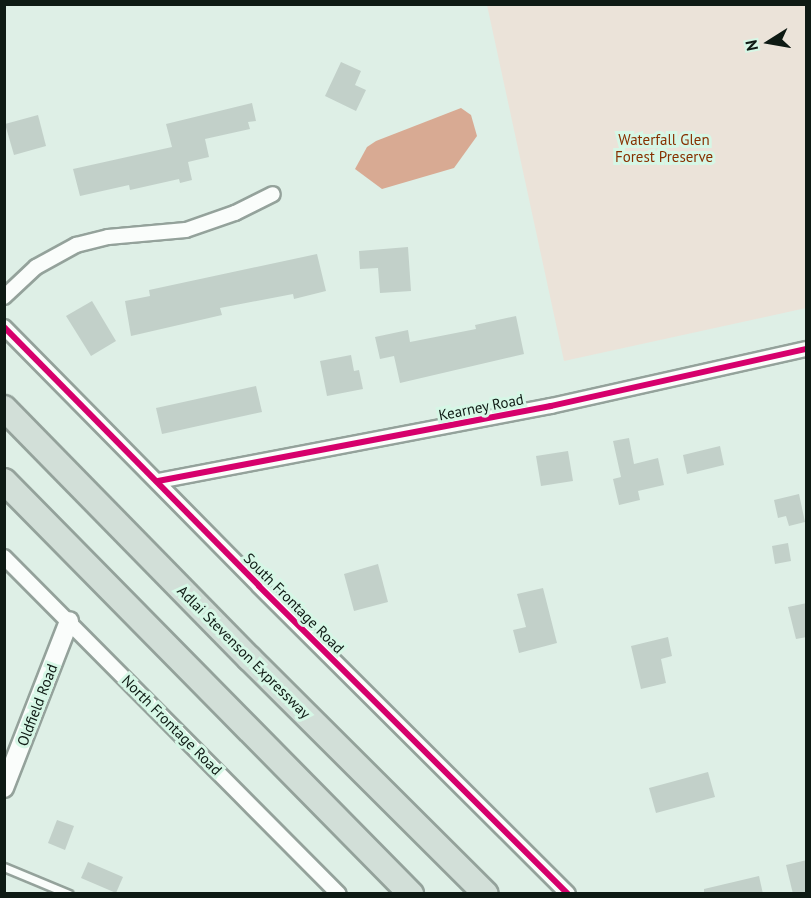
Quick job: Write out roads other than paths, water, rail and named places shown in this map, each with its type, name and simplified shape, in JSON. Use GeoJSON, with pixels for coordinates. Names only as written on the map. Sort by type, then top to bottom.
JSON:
{"type":"FeatureCollection","features":[{"type":"Feature","properties":{"kind":"highway","name":"Adlai Stevenson Expressway"},"geometry":{"type":"LineString","coordinates":[[4,408],[249,658],[486,894]]}},
{"type":"Feature","properties":{"kind":"highway"},"geometry":{"type":"LineString","coordinates":[[4,480],[411,894]]}},
{"type":"Feature","properties":{"kind":"street"},"geometry":{"type":"LineString","coordinates":[[4,297],[36,267],[62,250],[108,237],[186,230],[235,213],[273,194]]}},
{"type":"Feature","properties":{"kind":"street","name":"South Frontage Road"},"geometry":{"type":"LineString","coordinates":[[4,327],[259,586],[568,894]]}},
{"type":"Feature","properties":{"kind":"street","name":"Kearney Road"},"geometry":{"type":"LineString","coordinates":[[158,481],[551,406],[807,349]]}},
{"type":"Feature","properties":{"kind":"street","name":"North Frontage Road"},"geometry":{"type":"LineString","coordinates":[[4,557],[339,894]]}},
{"type":"Feature","properties":{"kind":"street","name":"Oldfield Road"},"geometry":{"type":"LineString","coordinates":[[4,788],[69,621]]}},
{"type":"Feature","properties":{"kind":"lane"},"geometry":{"type":"LineString","coordinates":[[4,867],[69,894]]}},
{"type":"Feature","properties":{"kind":"park label","name":"Waterfall Glen Forest Preserve"},"geometry":{"type":"Point","coordinates":[664,148]}}]}
